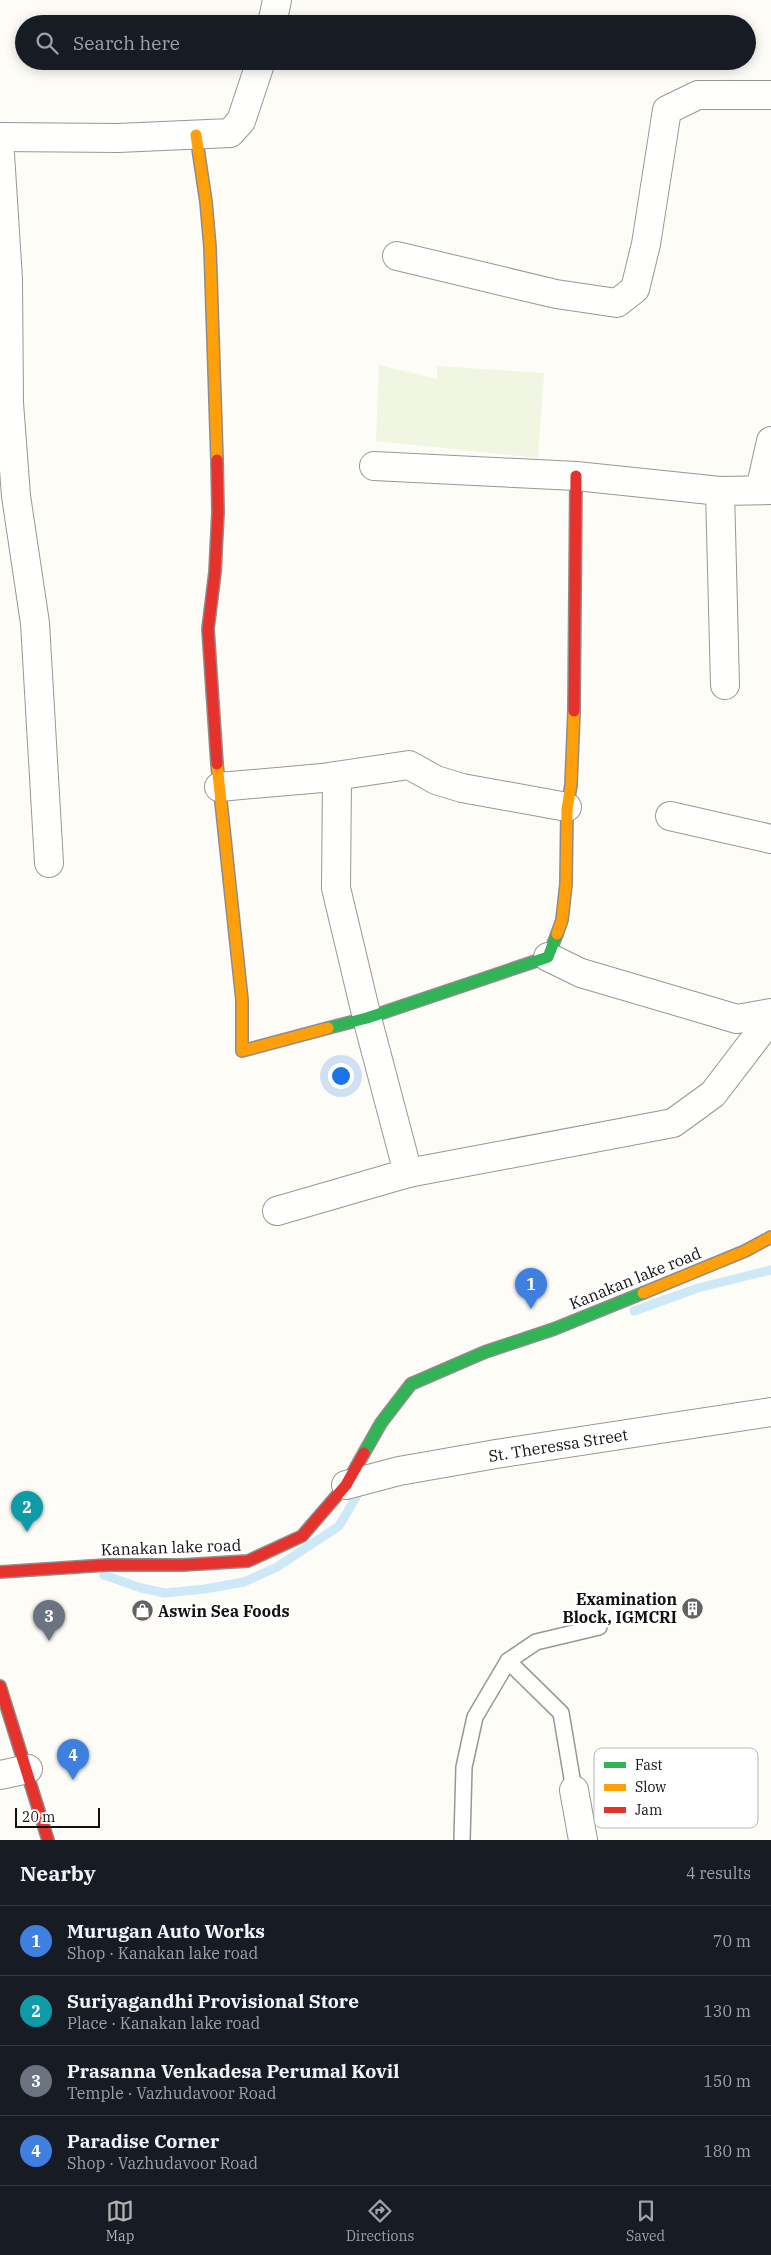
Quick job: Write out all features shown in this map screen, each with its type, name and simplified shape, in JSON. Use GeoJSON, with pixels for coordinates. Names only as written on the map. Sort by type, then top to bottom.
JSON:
{"type":"FeatureCollection","features":[{"type":"Feature","properties":{"kind":"street"},"geometry":{"type":"LineString","coordinates":[[274,15],[277,0]]}},
{"type":"Feature","properties":{"kind":"street"},"geometry":{"type":"LineString","coordinates":[[0,137],[230,133],[241,121],[258,70]]}},
{"type":"Feature","properties":{"kind":"street"},"geometry":{"type":"LineString","coordinates":[[397,256],[556,294],[616,303],[636,289],[646,244],[667,110],[698,95],[771,95]]}},
{"type":"Feature","properties":{"kind":"street"},"geometry":{"type":"LineString","coordinates":[[196,135],[206,202],[214,346],[218,512],[208,628],[219,787],[242,1000],[242,1051],[367,1018],[548,957],[581,973],[737,1019],[771,1014]]}},
{"type":"Feature","properties":{"kind":"street"},"geometry":{"type":"LineString","coordinates":[[0,154],[8,279],[10,422],[16,496],[35,623],[49,863]]}},
{"type":"Feature","properties":{"kind":"street"},"geometry":{"type":"LineString","coordinates":[[374,466],[576,476],[720,491],[766,490],[771,441]]}},
{"type":"Feature","properties":{"kind":"street"},"geometry":{"type":"LineString","coordinates":[[548,957],[559,935],[566,904],[567,807],[571,785],[574,716],[576,476]]}},
{"type":"Feature","properties":{"kind":"street"},"geometry":{"type":"LineString","coordinates":[[720,491],[725,685]]}},
{"type":"Feature","properties":{"kind":"street"},"geometry":{"type":"LineString","coordinates":[[219,787],[337,776],[408,765],[436,780],[462,788],[567,807]]}},
{"type":"Feature","properties":{"kind":"street"},"geometry":{"type":"LineString","coordinates":[[337,776],[336,888],[367,1018],[408,1173]]}},
{"type":"Feature","properties":{"kind":"street"},"geometry":{"type":"LineString","coordinates":[[670,816],[771,839]]}},
{"type":"Feature","properties":{"kind":"street"},"geometry":{"type":"LineString","coordinates":[[277,1211],[408,1173],[673,1123],[713,1094],[771,1018]]}},
{"type":"Feature","properties":{"kind":"street","name":"Kanakan lake road"},"geometry":{"type":"LineString","coordinates":[[0,1572],[108,1565],[183,1565],[248,1561],[302,1536],[346,1485],[381,1423],[411,1384],[485,1352],[554,1329],[736,1255],[771,1237]]}},
{"type":"Feature","properties":{"kind":"street","name":"St. Theressa Street"},"geometry":{"type":"LineString","coordinates":[[346,1485],[399,1471],[496,1454],[771,1412]]}},
{"type":"Feature","properties":{"kind":"street"},"geometry":{"type":"LineString","coordinates":[[0,1686],[28,1769],[48,1840]]}},
{"type":"Feature","properties":{"kind":"street"},"geometry":{"type":"LineString","coordinates":[[0,1775],[28,1769]]}},
{"type":"Feature","properties":{"kind":"street"},"geometry":{"type":"LineString","coordinates":[[574,1790],[583,1840]]}},
{"type":"Feature","properties":{"kind":"lane"},"geometry":{"type":"LineString","coordinates":[[457,1840],[464,1767],[475,1717],[508,1660],[536,1642],[599,1627]]}},
{"type":"Feature","properties":{"kind":"lane"},"geometry":{"type":"LineString","coordinates":[[508,1660],[561,1713],[574,1790]]}},
{"type":"Feature","properties":{"kind":"green space"},"geometry":{"type":"Polygon","coordinates":[[[379,365],[437,379],[437,366],[544,373],[538,458],[376,441],[379,365]]]}},
{"type":"Feature","properties":{"kind":"waterway"},"geometry":{"type":"LineString","coordinates":[[634,1311],[698,1288],[771,1270]]}},
{"type":"Feature","properties":{"kind":"waterway"},"geometry":{"type":"LineString","coordinates":[[104,1575],[141,1588],[165,1593],[205,1589],[244,1582],[277,1567],[339,1526],[362,1487]]}},
{"type":"Feature","properties":{"kind":"traffic: fast"},"geometry":{"type":"LineString","coordinates":[[328,1028],[367,1018],[548,957],[557,934]]}},
{"type":"Feature","properties":{"kind":"traffic: fast"},"geometry":{"type":"LineString","coordinates":[[364,1453],[381,1423],[411,1384],[485,1352],[554,1329],[643,1293]]}},
{"type":"Feature","properties":{"kind":"traffic: slow"},"geometry":{"type":"LineString","coordinates":[[196,135],[206,202],[210,247],[217,460]]}},
{"type":"Feature","properties":{"kind":"traffic: slow"},"geometry":{"type":"LineString","coordinates":[[557,934],[562,920],[566,884],[567,809],[571,785],[574,711]]}},
{"type":"Feature","properties":{"kind":"traffic: slow"},"geometry":{"type":"LineString","coordinates":[[217,764],[242,1000],[242,1051],[328,1028]]}},
{"type":"Feature","properties":{"kind":"traffic: slow"},"geometry":{"type":"LineString","coordinates":[[643,1293],[745,1251],[771,1237]]}},
{"type":"Feature","properties":{"kind":"traffic: jam"},"geometry":{"type":"LineString","coordinates":[[217,460],[218,512],[215,572],[208,629],[217,764]]}},
{"type":"Feature","properties":{"kind":"traffic: jam"},"geometry":{"type":"LineString","coordinates":[[574,711],[576,476]]}},
{"type":"Feature","properties":{"kind":"traffic: jam"},"geometry":{"type":"LineString","coordinates":[[0,1572],[107,1565],[183,1565],[248,1561],[302,1536],[346,1485],[364,1453]]}},
{"type":"Feature","properties":{"kind":"traffic: jam"},"geometry":{"type":"LineString","coordinates":[[0,1686],[48,1840]]}},
{"type":"Feature","properties":{"kind":"place","name":"Murugan Auto Works"},"geometry":{"type":"Point","coordinates":[531,1309]}},
{"type":"Feature","properties":{"kind":"place","name":"Suriyagandhi Provisional Store"},"geometry":{"type":"Point","coordinates":[27,1532]}},
{"type":"Feature","properties":{"kind":"place","name":"Examination Block, IGMCRI"},"geometry":{"type":"Point","coordinates":[693,1608]}},
{"type":"Feature","properties":{"kind":"place","name":"Aswin Sea Foods"},"geometry":{"type":"Point","coordinates":[142,1611]}},
{"type":"Feature","properties":{"kind":"place","name":"Prasanna Venkadesa Perumal Kovil"},"geometry":{"type":"Point","coordinates":[49,1641]}},
{"type":"Feature","properties":{"kind":"place","name":"Paradise Corner"},"geometry":{"type":"Point","coordinates":[73,1780]}}]}
